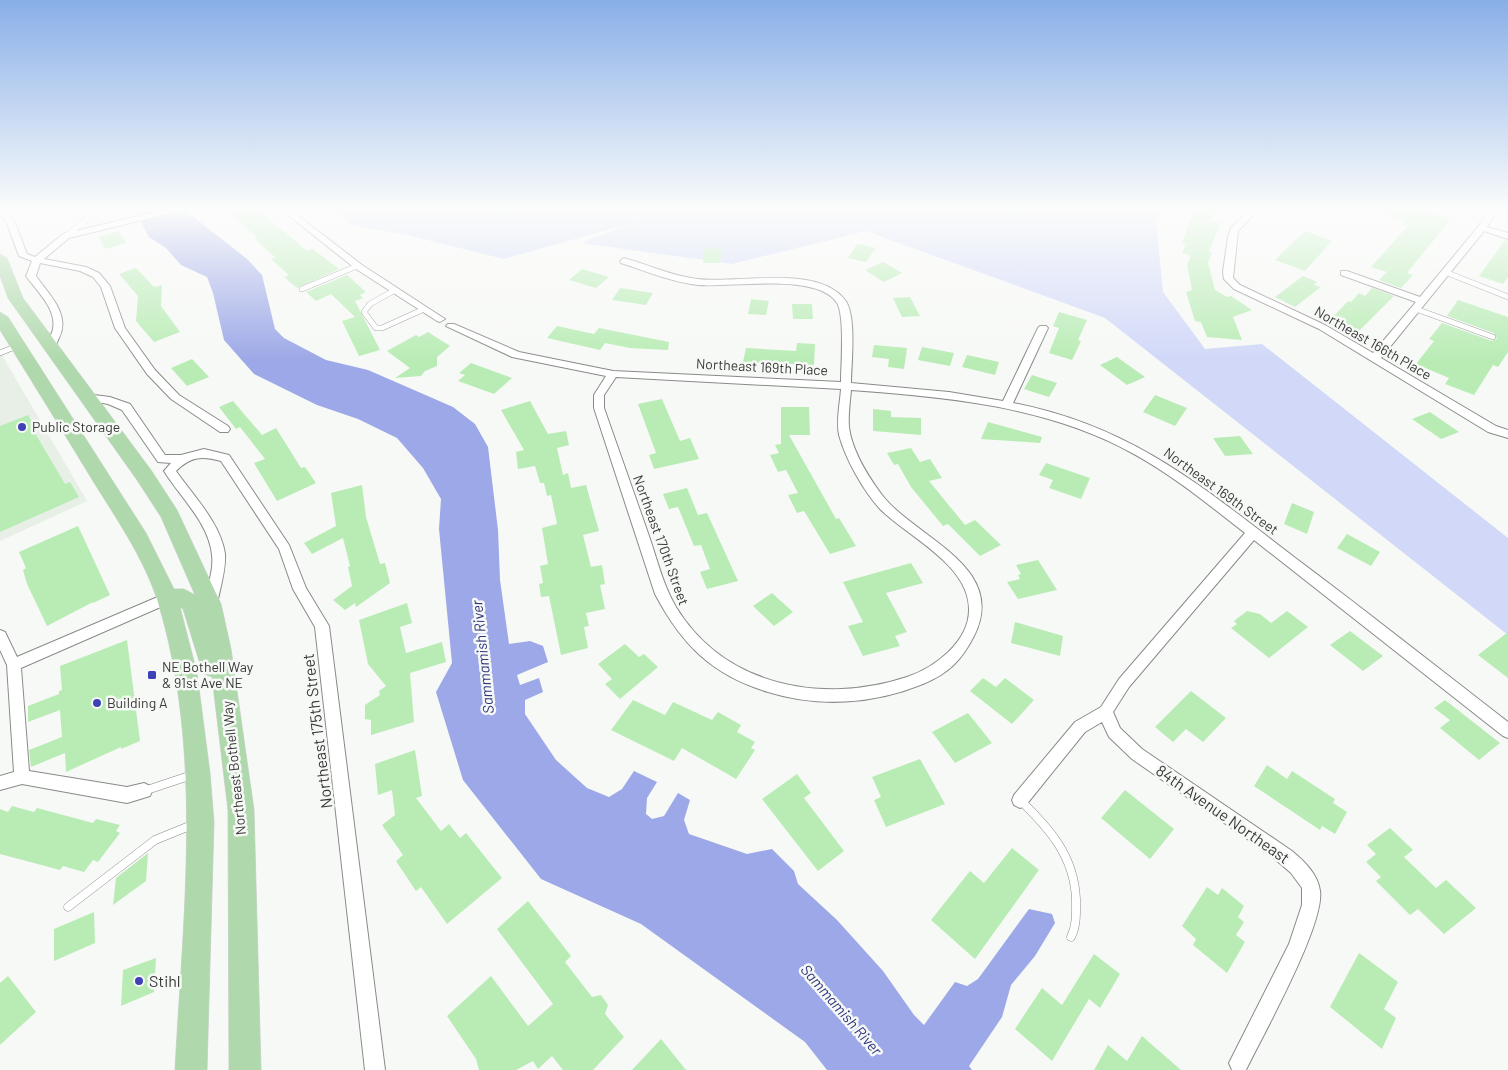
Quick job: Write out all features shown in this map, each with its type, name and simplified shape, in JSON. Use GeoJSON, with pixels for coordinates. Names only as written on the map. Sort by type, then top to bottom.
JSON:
{"type":"FeatureCollection","features":[{"type":"Feature","properties":{"kind":"main road","name":"Northeast Bothell Way"},"geometry":{"type":"LineString","coordinates":[[1,261],[8,295],[50,347],[144,475],[170,515],[210,604],[224,682],[241,810],[245,1070]]}},
{"type":"Feature","properties":{"kind":"main road"},"geometry":{"type":"LineString","coordinates":[[0,317],[9,350],[139,538],[167,598],[186,673],[198,773],[201,822],[192,1070]]}},
{"type":"Feature","properties":{"kind":"main road"},"geometry":{"type":"LineString","coordinates":[[167,598],[184,598],[192,604],[213,670],[224,682]]}},
{"type":"Feature","properties":{"kind":"street"},"geometry":{"type":"LineString","coordinates":[[37,261],[31,276],[56,313],[58,320],[58,328],[50,347]]}},
{"type":"Feature","properties":{"kind":"street"},"geometry":{"type":"LineString","coordinates":[[42,261],[84,269],[96,275],[105,286],[120,328],[151,372],[175,396],[224,429]]}},
{"type":"Feature","properties":{"kind":"street"},"geometry":{"type":"LineString","coordinates":[[352,261],[440,318]]}},
{"type":"Feature","properties":{"kind":"street"},"geometry":{"type":"LineString","coordinates":[[624,261],[679,279],[720,284],[790,280],[814,285],[831,292],[841,300],[845,309],[846,386]]}},
{"type":"Feature","properties":{"kind":"street","name":"Northeast 166th Place"},"geometry":{"type":"LineString","coordinates":[[1229,261],[1229,279],[1236,287],[1322,327],[1492,429],[1508,434]]}},
{"type":"Feature","properties":{"kind":"street"},"geometry":{"type":"LineString","coordinates":[[1375,358],[1454,261]]}},
{"type":"Feature","properties":{"kind":"street"},"geometry":{"type":"LineString","coordinates":[[1344,273],[1419,305]]}},
{"type":"Feature","properties":{"kind":"street"},"geometry":{"type":"LineString","coordinates":[[451,326],[516,355],[613,374]]}},
{"type":"Feature","properties":{"kind":"street"},"geometry":{"type":"LineString","coordinates":[[1007,404],[1043,328]]}},
{"type":"Feature","properties":{"kind":"street","name":"Northeast 169th Place"},"geometry":{"type":"LineString","coordinates":[[613,374],[846,386],[844,434],[864,476],[882,504],[949,558],[968,582],[974,596],[976,611]]}},
{"type":"Feature","properties":{"kind":"street","name":"Northeast 170th Street"},"geometry":{"type":"LineString","coordinates":[[613,374],[599,395],[599,408],[662,594],[672,615],[687,636],[706,654],[755,682],[782,690],[822,696],[858,694],[916,681],[938,669],[955,656],[969,633],[976,611]]}},
{"type":"Feature","properties":{"kind":"street","name":"Northeast 169th Street"},"geometry":{"type":"LineString","coordinates":[[846,386],[918,390],[1007,404],[1115,440],[1171,469],[1508,731]]}},
{"type":"Feature","properties":{"kind":"street"},"geometry":{"type":"LineString","coordinates":[[86,397],[110,401],[126,407],[162,459],[181,460]]}},
{"type":"Feature","properties":{"kind":"street","name":"Northeast 175th Street"},"geometry":{"type":"LineString","coordinates":[[181,460],[204,453],[224,458],[285,548],[300,589],[322,626],[375,1070]]}},
{"type":"Feature","properties":{"kind":"street"},"geometry":{"type":"LineString","coordinates":[[181,460],[170,471],[199,513],[217,548],[218,570],[210,604]]}},
{"type":"Feature","properties":{"kind":"street"},"geometry":{"type":"LineString","coordinates":[[1020,800],[1080,727],[1106,712],[1112,698],[1124,683],[1253,532]]}},
{"type":"Feature","properties":{"kind":"street"},"geometry":{"type":"LineString","coordinates":[[14,665],[167,598]]}},
{"type":"Feature","properties":{"kind":"street"},"geometry":{"type":"LineString","coordinates":[[0,636],[14,665],[22,777]]}},
{"type":"Feature","properties":{"kind":"street","name":"84th Avenue Northeast"},"geometry":{"type":"LineString","coordinates":[[1106,712],[1114,732],[1137,754],[1275,848],[1289,859],[1310,883],[1312,904],[1301,938],[1239,1063]]}},
{"type":"Feature","properties":{"kind":"street"},"geometry":{"type":"LineString","coordinates":[[0,783],[22,777],[127,795],[144,790]]}},
{"type":"Feature","properties":{"kind":"lane"},"geometry":{"type":"LineString","coordinates":[[302,289],[358,266]]}},
{"type":"Feature","properties":{"kind":"lane"},"geometry":{"type":"LineString","coordinates":[[1445,272],[1508,297]]}},
{"type":"Feature","properties":{"kind":"lane"},"geometry":{"type":"LineString","coordinates":[[395,290],[370,304],[364,312],[376,328],[382,328],[424,309]]}},
{"type":"Feature","properties":{"kind":"lane"},"geometry":{"type":"LineString","coordinates":[[1419,305],[1492,337]]}},
{"type":"Feature","properties":{"kind":"lane"},"geometry":{"type":"LineString","coordinates":[[144,790],[198,773]]}},
{"type":"Feature","properties":{"kind":"lane"},"geometry":{"type":"LineString","coordinates":[[1020,800],[1049,827],[1066,853],[1076,883],[1075,929],[1071,937]]}},
{"type":"Feature","properties":{"kind":"lane"},"geometry":{"type":"LineString","coordinates":[[68,908],[155,840],[201,822]]}},
{"type":"Feature","properties":{"kind":"shaded area"},"geometry":{"type":"Polygon","coordinates":[[[710,261],[744,261],[732,264],[710,261]]]}},
{"type":"Feature","properties":{"kind":"shaded area"},"geometry":{"type":"Polygon","coordinates":[[[948,261],[1160,261],[1163,292],[1205,349],[1262,344],[1508,538],[1508,635],[1105,318],[948,261]]]}},
{"type":"Feature","properties":{"kind":"shaded area","name":"Public Storage"},"geometry":{"type":"Polygon","coordinates":[[[0,352],[87,501],[0,541],[0,352]]]}},
{"type":"Feature","properties":{"kind":"water","name":"Sammamish River"},"geometry":{"type":"Polygon","coordinates":[[[177,261],[249,261],[262,275],[275,329],[284,338],[326,360],[368,370],[453,407],[475,424],[488,447],[498,530],[500,580],[509,644],[530,641],[543,646],[548,662],[517,675],[520,685],[539,678],[543,692],[525,700],[525,714],[556,760],[587,788],[609,797],[622,789],[634,771],[657,782],[647,798],[646,814],[652,819],[664,816],[678,793],[690,800],[684,820],[689,834],[747,854],[772,849],[794,871],[798,884],[837,920],[883,971],[914,1015],[924,1025],[955,982],[967,986],[978,979],[1029,909],[1052,914],[1055,923],[1035,956],[1011,985],[1002,1017],[969,1066],[972,1070],[827,1070],[805,1042],[641,924],[541,879],[463,780],[436,692],[452,663],[439,529],[441,499],[423,468],[397,438],[358,419],[317,405],[254,374],[224,340],[213,293],[207,277],[181,265],[177,261]]]}},
{"type":"Feature","properties":{"kind":"building"},"geometry":{"type":"Polygon","coordinates":[[[273,261],[329,261],[339,269],[297,288],[284,277],[289,275],[273,261]]]}},
{"type":"Feature","properties":{"kind":"building"},"geometry":{"type":"Polygon","coordinates":[[[703,261],[720,261],[720,263],[703,263],[703,261]]]}},
{"type":"Feature","properties":{"kind":"building"},"geometry":{"type":"Polygon","coordinates":[[[1189,261],[1208,261],[1215,290],[1227,297],[1231,296],[1252,310],[1233,317],[1242,340],[1207,337],[1201,322],[1195,321],[1186,292],[1192,290],[1187,265],[1189,261]]]}},
{"type":"Feature","properties":{"kind":"building"},"geometry":{"type":"Polygon","coordinates":[[[1278,261],[1314,261],[1305,271],[1278,261]]]}},
{"type":"Feature","properties":{"kind":"building"},"geometry":{"type":"Polygon","coordinates":[[[1376,261],[1417,261],[1407,273],[1413,275],[1401,288],[1379,280],[1387,272],[1371,267],[1376,261]]]}},
{"type":"Feature","properties":{"kind":"building"},"geometry":{"type":"Polygon","coordinates":[[[1490,261],[1508,261],[1508,277],[1503,284],[1479,276],[1490,261]]]}},
{"type":"Feature","properties":{"kind":"building"},"geometry":{"type":"Polygon","coordinates":[[[883,262],[902,273],[884,282],[865,270],[883,262]]]}},
{"type":"Feature","properties":{"kind":"building"},"geometry":{"type":"Polygon","coordinates":[[[136,268],[154,287],[162,285],[161,306],[180,332],[154,342],[136,321],[138,296],[119,274],[136,268]]]}},
{"type":"Feature","properties":{"kind":"building"},"geometry":{"type":"Polygon","coordinates":[[[582,269],[609,277],[596,288],[569,280],[582,269]]]}},
{"type":"Feature","properties":{"kind":"building"},"geometry":{"type":"Polygon","coordinates":[[[347,275],[366,292],[360,295],[363,298],[355,301],[380,350],[359,356],[342,321],[355,317],[331,294],[316,301],[306,292],[347,275]]]}},
{"type":"Feature","properties":{"kind":"building"},"geometry":{"type":"Polygon","coordinates":[[[1303,276],[1317,282],[1314,285],[1321,287],[1295,307],[1275,297],[1303,276]]]}},
{"type":"Feature","properties":{"kind":"building"},"geometry":{"type":"Polygon","coordinates":[[[620,288],[653,293],[646,305],[612,300],[620,288]]]}},
{"type":"Feature","properties":{"kind":"building"},"geometry":{"type":"Polygon","coordinates":[[[1372,288],[1394,296],[1356,334],[1331,324],[1334,321],[1331,319],[1348,301],[1351,302],[1359,293],[1365,296],[1372,288]]]}},
{"type":"Feature","properties":{"kind":"building"},"geometry":{"type":"Polygon","coordinates":[[[910,297],[920,316],[902,317],[893,298],[910,297]]]}},
{"type":"Feature","properties":{"kind":"building"},"geometry":{"type":"Polygon","coordinates":[[[751,299],[769,301],[766,315],[748,314],[751,299]]]}},
{"type":"Feature","properties":{"kind":"building"},"geometry":{"type":"Polygon","coordinates":[[[1458,300],[1508,317],[1508,352],[1498,367],[1493,365],[1474,395],[1445,384],[1449,378],[1416,364],[1434,341],[1429,339],[1442,323],[1492,341],[1497,339],[1494,333],[1447,316],[1458,300]]]}},
{"type":"Feature","properties":{"kind":"building"},"geometry":{"type":"Polygon","coordinates":[[[792,304],[812,304],[813,319],[793,319],[792,304]]]}},
{"type":"Feature","properties":{"kind":"building"},"geometry":{"type":"Polygon","coordinates":[[[1059,312],[1087,320],[1078,340],[1081,341],[1072,360],[1049,353],[1059,328],[1053,326],[1059,312]]]}},
{"type":"Feature","properties":{"kind":"building"},"geometry":{"type":"Polygon","coordinates":[[[557,326],[594,334],[599,328],[669,342],[668,350],[630,348],[605,343],[600,350],[547,338],[557,326]]]}},
{"type":"Feature","properties":{"kind":"building"},"geometry":{"type":"Polygon","coordinates":[[[428,332],[450,346],[437,357],[437,366],[425,371],[421,376],[395,378],[410,368],[387,351],[416,335],[419,337],[428,332]]]}},
{"type":"Feature","properties":{"kind":"building"},"geometry":{"type":"Polygon","coordinates":[[[797,343],[815,344],[814,365],[743,362],[746,348],[796,351],[797,343]]]}},
{"type":"Feature","properties":{"kind":"building"},"geometry":{"type":"Polygon","coordinates":[[[874,345],[907,348],[904,369],[888,367],[889,359],[872,357],[874,345]]]}},
{"type":"Feature","properties":{"kind":"building"},"geometry":{"type":"Polygon","coordinates":[[[922,347],[954,353],[950,366],[918,360],[922,347]]]}},
{"type":"Feature","properties":{"kind":"building"},"geometry":{"type":"Polygon","coordinates":[[[967,355],[999,362],[995,375],[962,367],[967,355]]]}},
{"type":"Feature","properties":{"kind":"building"},"geometry":{"type":"Polygon","coordinates":[[[1117,357],[1145,377],[1127,385],[1100,365],[1117,357]]]}},
{"type":"Feature","properties":{"kind":"building"},"geometry":{"type":"Polygon","coordinates":[[[192,359],[209,377],[187,386],[171,368],[192,359]]]}},
{"type":"Feature","properties":{"kind":"building"},"geometry":{"type":"Polygon","coordinates":[[[471,363],[512,378],[494,394],[458,381],[465,375],[459,373],[471,363]]]}},
{"type":"Feature","properties":{"kind":"building"},"geometry":{"type":"Polygon","coordinates":[[[1032,375],[1057,383],[1049,397],[1024,389],[1032,375]]]}},
{"type":"Feature","properties":{"kind":"building"},"geometry":{"type":"Polygon","coordinates":[[[1155,395],[1187,408],[1175,426],[1143,412],[1155,395]]]}},
{"type":"Feature","properties":{"kind":"building"},"geometry":{"type":"Polygon","coordinates":[[[662,399],[680,441],[690,438],[699,459],[654,469],[649,455],[656,453],[638,404],[662,399]]]}},
{"type":"Feature","properties":{"kind":"building"},"geometry":{"type":"Polygon","coordinates":[[[233,401],[262,435],[276,428],[301,468],[305,467],[316,483],[277,501],[254,463],[265,459],[240,427],[236,429],[219,407],[233,401]]]}},
{"type":"Feature","properties":{"kind":"building"},"geometry":{"type":"Polygon","coordinates":[[[530,401],[548,434],[566,431],[569,445],[557,448],[563,475],[568,473],[571,488],[586,485],[599,531],[583,535],[591,567],[602,565],[605,584],[600,585],[605,609],[586,613],[589,626],[584,627],[588,648],[561,655],[549,596],[541,597],[539,584],[543,583],[540,566],[548,564],[542,528],[557,524],[551,495],[547,496],[544,483],[540,483],[535,466],[518,469],[516,452],[524,450],[501,410],[530,401]]]}},
{"type":"Feature","properties":{"kind":"building"},"geometry":{"type":"Polygon","coordinates":[[[781,407],[809,407],[810,435],[789,435],[836,519],[839,518],[856,546],[830,554],[804,511],[797,513],[788,495],[798,493],[786,470],[778,472],[770,455],[779,453],[775,445],[781,444],[781,407]]]}},
{"type":"Feature","properties":{"kind":"building"},"geometry":{"type":"Polygon","coordinates":[[[873,409],[891,411],[891,417],[921,418],[921,435],[873,431],[873,409]]]}},
{"type":"Feature","properties":{"kind":"building"},"geometry":{"type":"Polygon","coordinates":[[[1430,412],[1459,432],[1441,439],[1412,419],[1430,412]]]}},
{"type":"Feature","properties":{"kind":"building","name":"Public Storage"},"geometry":{"type":"Polygon","coordinates":[[[28,415],[35,427],[32,428],[65,484],[70,482],[79,497],[0,532],[0,426],[28,415]]]}},
{"type":"Feature","properties":{"kind":"building"},"geometry":{"type":"Polygon","coordinates":[[[988,422],[1042,437],[1040,443],[981,439],[988,422]]]}},
{"type":"Feature","properties":{"kind":"building"},"geometry":{"type":"Polygon","coordinates":[[[1240,436],[1253,454],[1225,456],[1213,438],[1240,436]]]}},
{"type":"Feature","properties":{"kind":"building"},"geometry":{"type":"Polygon","coordinates":[[[911,448],[920,462],[930,459],[942,478],[929,481],[965,525],[975,520],[1001,545],[980,556],[948,524],[943,526],[911,487],[898,464],[894,465],[887,453],[911,448]]]}},
{"type":"Feature","properties":{"kind":"building"},"geometry":{"type":"Polygon","coordinates":[[[1046,463],[1090,478],[1081,499],[1049,488],[1053,480],[1039,475],[1046,463]]]}},
{"type":"Feature","properties":{"kind":"building"},"geometry":{"type":"Polygon","coordinates":[[[362,485],[366,517],[380,564],[385,563],[390,583],[356,607],[355,603],[345,610],[333,600],[352,586],[348,567],[350,566],[343,538],[312,554],[304,543],[336,526],[331,493],[362,485]]]}},
{"type":"Feature","properties":{"kind":"building"},"geometry":{"type":"Polygon","coordinates":[[[687,488],[698,515],[707,513],[738,581],[707,589],[700,572],[710,569],[701,545],[694,546],[678,507],[669,509],[663,494],[687,488]]]}},
{"type":"Feature","properties":{"kind":"building"},"geometry":{"type":"Polygon","coordinates":[[[1292,503],[1314,512],[1307,534],[1284,524],[1292,503]]]}},
{"type":"Feature","properties":{"kind":"building"},"geometry":{"type":"Polygon","coordinates":[[[78,526],[110,595],[47,626],[27,584],[23,570],[26,568],[19,552],[78,526]]]}},
{"type":"Feature","properties":{"kind":"building"},"geometry":{"type":"Polygon","coordinates":[[[1347,534],[1380,552],[1371,566],[1337,548],[1347,534]]]}},
{"type":"Feature","properties":{"kind":"building"},"geometry":{"type":"Polygon","coordinates":[[[1038,560],[1057,590],[1018,599],[1007,582],[1020,579],[1018,575],[1021,574],[1016,565],[1038,560]]]}},
{"type":"Feature","properties":{"kind":"building"},"geometry":{"type":"Polygon","coordinates":[[[911,563],[923,583],[886,593],[907,632],[895,636],[900,646],[863,656],[848,626],[863,622],[843,582],[911,563]]]}},
{"type":"Feature","properties":{"kind":"building"},"geometry":{"type":"Polygon","coordinates":[[[772,593],[793,612],[774,626],[753,606],[772,593]]]}},
{"type":"Feature","properties":{"kind":"building"},"geometry":{"type":"Polygon","coordinates":[[[407,603],[412,623],[400,627],[406,653],[442,642],[446,662],[410,673],[414,722],[371,735],[371,720],[365,719],[365,705],[380,695],[379,691],[386,686],[368,664],[359,620],[407,603]]]}},
{"type":"Feature","properties":{"kind":"building"},"geometry":{"type":"Polygon","coordinates":[[[1247,611],[1260,614],[1271,623],[1287,611],[1308,627],[1269,658],[1231,628],[1237,624],[1234,621],[1247,611]]]}},
{"type":"Feature","properties":{"kind":"building"},"geometry":{"type":"Polygon","coordinates":[[[1015,622],[1063,636],[1060,656],[1011,643],[1015,622]]]}},
{"type":"Feature","properties":{"kind":"building"},"geometry":{"type":"Polygon","coordinates":[[[1350,631],[1383,656],[1363,671],[1330,645],[1350,631]]]}},
{"type":"Feature","properties":{"kind":"building"},"geometry":{"type":"Polygon","coordinates":[[[1508,632],[1508,678],[1478,655],[1508,632]]]}},
{"type":"Feature","properties":{"kind":"building","name":"Building A"},"geometry":{"type":"Polygon","coordinates":[[[127,640],[140,741],[121,749],[121,747],[66,772],[65,753],[31,767],[29,750],[62,737],[60,710],[28,722],[28,706],[59,694],[59,691],[62,690],[60,666],[127,640]]]}},
{"type":"Feature","properties":{"kind":"building"},"geometry":{"type":"Polygon","coordinates":[[[625,644],[639,657],[644,654],[658,667],[620,699],[605,684],[612,679],[598,664],[625,644]]]}},
{"type":"Feature","properties":{"kind":"building"},"geometry":{"type":"Polygon","coordinates":[[[983,678],[996,687],[1005,678],[1034,700],[1012,724],[970,691],[983,678]]]}},
{"type":"Feature","properties":{"kind":"building"},"geometry":{"type":"Polygon","coordinates":[[[1191,691],[1226,718],[1203,742],[1186,729],[1173,742],[1155,727],[1191,691]]]}},
{"type":"Feature","properties":{"kind":"building"},"geometry":{"type":"Polygon","coordinates":[[[633,700],[665,715],[673,702],[712,720],[718,712],[741,725],[737,732],[755,742],[751,748],[755,750],[736,779],[682,748],[674,761],[611,730],[633,700]]]}},
{"type":"Feature","properties":{"kind":"building"},"geometry":{"type":"Polygon","coordinates":[[[1445,700],[1500,743],[1479,760],[1440,728],[1450,720],[1434,708],[1445,700]]]}},
{"type":"Feature","properties":{"kind":"building"},"geometry":{"type":"Polygon","coordinates":[[[968,713],[992,743],[955,763],[932,732],[968,713]]]}},
{"type":"Feature","properties":{"kind":"building"},"geometry":{"type":"Polygon","coordinates":[[[415,750],[422,796],[416,798],[441,831],[449,824],[460,838],[466,833],[502,878],[447,924],[421,887],[416,891],[396,861],[403,855],[382,825],[395,815],[392,790],[378,795],[375,764],[415,750]]]}},
{"type":"Feature","properties":{"kind":"building"},"geometry":{"type":"Polygon","coordinates":[[[920,759],[945,804],[886,827],[874,800],[881,797],[872,777],[920,759]]]}},
{"type":"Feature","properties":{"kind":"building"},"geometry":{"type":"Polygon","coordinates":[[[1267,765],[1287,779],[1292,771],[1335,799],[1333,803],[1347,812],[1335,834],[1322,826],[1320,830],[1254,786],[1267,765]]]}},
{"type":"Feature","properties":{"kind":"building"},"geometry":{"type":"Polygon","coordinates":[[[797,774],[811,793],[804,798],[844,851],[818,871],[762,799],[797,774]]]}},
{"type":"Feature","properties":{"kind":"building"},"geometry":{"type":"Polygon","coordinates":[[[1125,790],[1174,829],[1150,859],[1101,818],[1125,790]]]}},
{"type":"Feature","properties":{"kind":"building"},"geometry":{"type":"Polygon","coordinates":[[[12,806],[34,812],[37,808],[93,823],[96,819],[120,825],[116,831],[120,833],[98,862],[93,860],[84,872],[63,866],[60,870],[0,854],[0,809],[8,812],[12,806]]]}},
{"type":"Feature","properties":{"kind":"building"},"geometry":{"type":"Polygon","coordinates":[[[1390,828],[1413,850],[1404,857],[1436,888],[1446,880],[1476,908],[1444,934],[1418,909],[1410,915],[1376,881],[1381,877],[1366,862],[1376,854],[1367,845],[1390,828]]]}},
{"type":"Feature","properties":{"kind":"building"},"geometry":{"type":"Polygon","coordinates":[[[1012,848],[1039,870],[975,959],[931,920],[970,871],[984,883],[1012,848]]]}},
{"type":"Feature","properties":{"kind":"building"},"geometry":{"type":"Polygon","coordinates":[[[148,853],[146,881],[113,905],[116,878],[148,853]]]}},
{"type":"Feature","properties":{"kind":"building"},"geometry":{"type":"Polygon","coordinates":[[[1207,887],[1218,895],[1222,888],[1244,906],[1238,917],[1244,922],[1236,935],[1245,942],[1227,973],[1193,945],[1196,939],[1182,926],[1207,887]]]}},
{"type":"Feature","properties":{"kind":"building"},"geometry":{"type":"Polygon","coordinates":[[[528,901],[571,956],[565,962],[592,997],[601,995],[608,1005],[605,1014],[624,1037],[593,1070],[563,1070],[552,1056],[538,1069],[533,1061],[516,1070],[479,1070],[476,1059],[447,1016],[491,976],[528,1026],[553,1004],[497,929],[528,901]]]}},
{"type":"Feature","properties":{"kind":"building"},"geometry":{"type":"Polygon","coordinates":[[[94,912],[95,943],[54,961],[54,929],[94,912]]]}},
{"type":"Feature","properties":{"kind":"building"},"geometry":{"type":"Polygon","coordinates":[[[1359,953],[1398,982],[1384,1009],[1396,1018],[1382,1049],[1330,1007],[1359,953]]]}},
{"type":"Feature","properties":{"kind":"building"},"geometry":{"type":"Polygon","coordinates":[[[1094,954],[1120,974],[1100,1008],[1089,999],[1052,1061],[1015,1029],[1042,988],[1062,1005],[1094,954]]]}},
{"type":"Feature","properties":{"kind":"building","name":"Stihl"},"geometry":{"type":"Polygon","coordinates":[[[156,958],[154,992],[121,1006],[123,970],[156,958]]]}},
{"type":"Feature","properties":{"kind":"building"},"geometry":{"type":"Polygon","coordinates":[[[8,976],[36,1012],[0,1045],[0,983],[8,976]]]}},
{"type":"Feature","properties":{"kind":"building"},"geometry":{"type":"Polygon","coordinates":[[[1142,1036],[1181,1070],[1094,1070],[1108,1045],[1127,1061],[1142,1036]]]}},
{"type":"Feature","properties":{"kind":"building"},"geometry":{"type":"Polygon","coordinates":[[[661,1039],[686,1070],[632,1070],[661,1039]]]}},
{"type":"Feature","properties":{"kind":"place","name":"Public Storage"},"geometry":{"type":"Point","coordinates":[22,427]}},
{"type":"Feature","properties":{"kind":"place","name":"NE Bothell Way & 91st Ave NE"},"geometry":{"type":"Point","coordinates":[152,675]}},
{"type":"Feature","properties":{"kind":"place","name":"Building A"},"geometry":{"type":"Point","coordinates":[97,703]}},
{"type":"Feature","properties":{"kind":"place","name":"Stihl"},"geometry":{"type":"Point","coordinates":[139,981]}}]}
